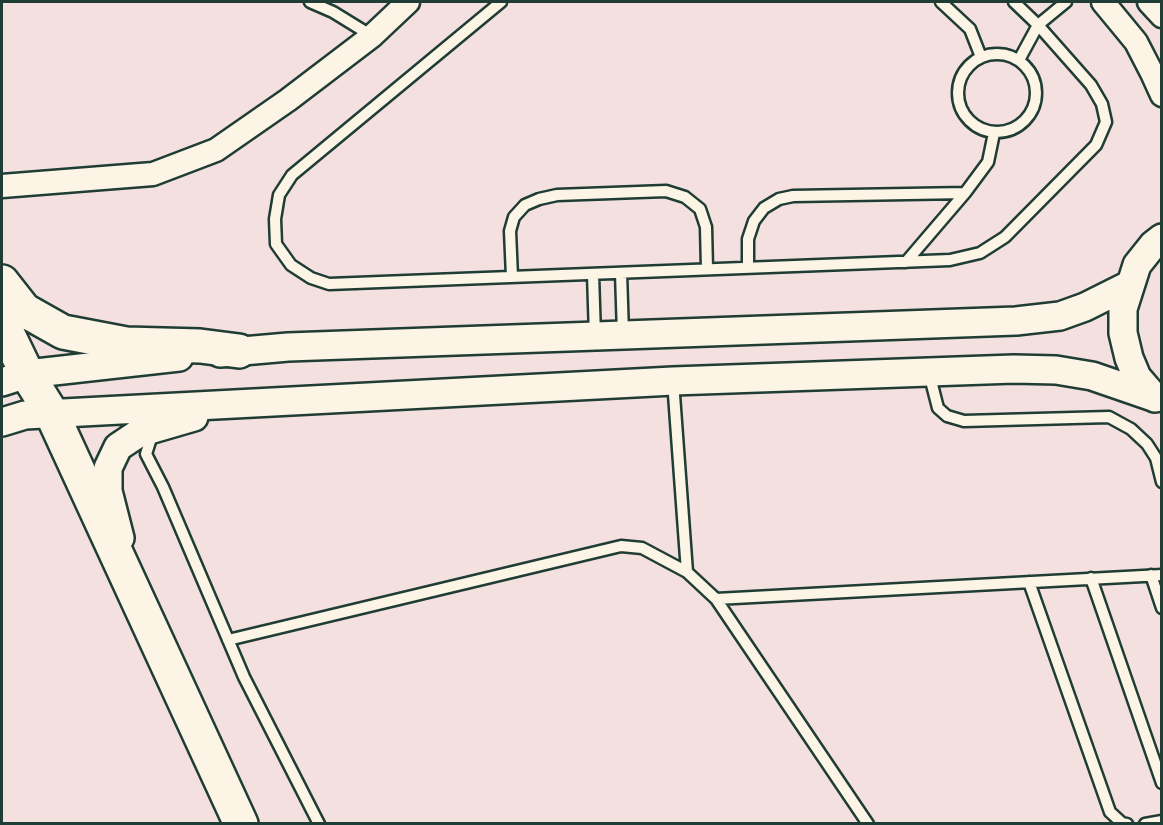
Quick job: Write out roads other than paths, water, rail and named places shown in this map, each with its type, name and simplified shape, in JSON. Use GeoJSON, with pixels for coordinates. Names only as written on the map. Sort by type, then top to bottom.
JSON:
{"type":"FeatureCollection","features":[{"type":"Feature","properties":{"kind":"main road"},"geometry":{"type":"LineString","coordinates":[[2,282],[24,310],[63,332],[126,344],[200,346],[239,351]]}},
{"type":"Feature","properties":{"kind":"main road"},"geometry":{"type":"LineString","coordinates":[[2,322],[14,378],[52,414],[241,824]]}},
{"type":"Feature","properties":{"kind":"street"},"geometry":{"type":"LineString","coordinates":[[2,186],[153,174],[216,150],[288,100],[372,36],[408,2]]}},
{"type":"Feature","properties":{"kind":"street"},"geometry":{"type":"LineString","coordinates":[[1103,2],[1136,42],[1161,95]]}},
{"type":"Feature","properties":{"kind":"street"},"geometry":{"type":"LineString","coordinates":[[1149,2],[1161,16]]}},
{"type":"Feature","properties":{"kind":"street"},"geometry":{"type":"LineString","coordinates":[[1157,399],[1137,377],[1123,333],[1123,309],[1137,265],[1159,235]]}},
{"type":"Feature","properties":{"kind":"street"},"geometry":{"type":"LineString","coordinates":[[14,378],[288,347],[1016,321],[1060,316],[1085,307],[1129,285]]}},
{"type":"Feature","properties":{"kind":"street"},"geometry":{"type":"LineString","coordinates":[[2,422],[25,415],[673,381],[1014,369],[1056,370],[1092,376],[1157,399]]}},
{"type":"Feature","properties":{"kind":"street"},"geometry":{"type":"LineString","coordinates":[[122,567],[119,532],[108,490],[108,468],[118,447],[139,433],[241,404]]}},
{"type":"Feature","properties":{"kind":"lane"},"geometry":{"type":"LineString","coordinates":[[310,2],[333,12],[372,36]]}},
{"type":"Feature","properties":{"kind":"lane"},"geometry":{"type":"LineString","coordinates":[[501,2],[292,175],[279,195],[275,219],[276,244],[291,265],[311,278],[329,284],[950,260],[980,253],[1005,237],[1096,145],[1106,122],[1102,104],[1091,85],[1038,25],[1014,2]]}},
{"type":"Feature","properties":{"kind":"lane"},"geometry":{"type":"LineString","coordinates":[[941,2],[970,29],[981,57]]}},
{"type":"Feature","properties":{"kind":"lane"},"geometry":{"type":"LineString","coordinates":[[1019,60],[1038,25],[1066,2]]}},
{"type":"Feature","properties":{"kind":"lane"},"geometry":{"type":"LineString","coordinates":[[994,54],[1008,55],[1019,60],[1029,69],[1035,81],[1037,94],[1035,106],[1029,118],[1019,127],[1008,132],[994,133],[981,130],[970,123],[962,112],[958,100],[958,87],[962,74],[981,57],[994,54]]}},
{"type":"Feature","properties":{"kind":"lane"},"geometry":{"type":"LineString","coordinates":[[906,262],[965,193],[988,162],[994,133]]}},
{"type":"Feature","properties":{"kind":"lane"},"geometry":{"type":"LineString","coordinates":[[512,277],[510,231],[514,217],[525,205],[539,199],[568,194],[666,191],[685,196],[700,209],[706,227],[707,269]]}},
{"type":"Feature","properties":{"kind":"lane"},"geometry":{"type":"LineString","coordinates":[[748,268],[748,239],[754,221],[764,208],[779,200],[793,196],[965,193]]}},
{"type":"Feature","properties":{"kind":"lane"},"geometry":{"type":"LineString","coordinates":[[621,273],[623,335]]}},
{"type":"Feature","properties":{"kind":"lane"},"geometry":{"type":"LineString","coordinates":[[593,274],[595,336]]}},
{"type":"Feature","properties":{"kind":"lane"},"geometry":{"type":"LineString","coordinates":[[929,372],[938,408],[947,416],[964,421],[1109,417],[1131,429],[1147,444],[1156,458],[1161,482]]}},
{"type":"Feature","properties":{"kind":"lane"},"geometry":{"type":"LineString","coordinates":[[673,381],[687,572]]}},
{"type":"Feature","properties":{"kind":"lane"},"geometry":{"type":"LineString","coordinates":[[154,428],[146,454],[163,487],[244,677],[319,824]]}},
{"type":"Feature","properties":{"kind":"lane"},"geometry":{"type":"LineString","coordinates":[[228,640],[621,546],[642,548],[687,572],[716,599],[868,824]]}},
{"type":"Feature","properties":{"kind":"lane"},"geometry":{"type":"LineString","coordinates":[[716,599],[1156,575],[1161,608]]}},
{"type":"Feature","properties":{"kind":"lane"},"geometry":{"type":"LineString","coordinates":[[1091,578],[1161,783]]}},
{"type":"Feature","properties":{"kind":"lane"},"geometry":{"type":"LineString","coordinates":[[1029,582],[1110,812],[1122,823],[1127,824]]}},
{"type":"Feature","properties":{"kind":"lane"},"geometry":{"type":"LineString","coordinates":[[1145,824],[1161,821]]}}]}
